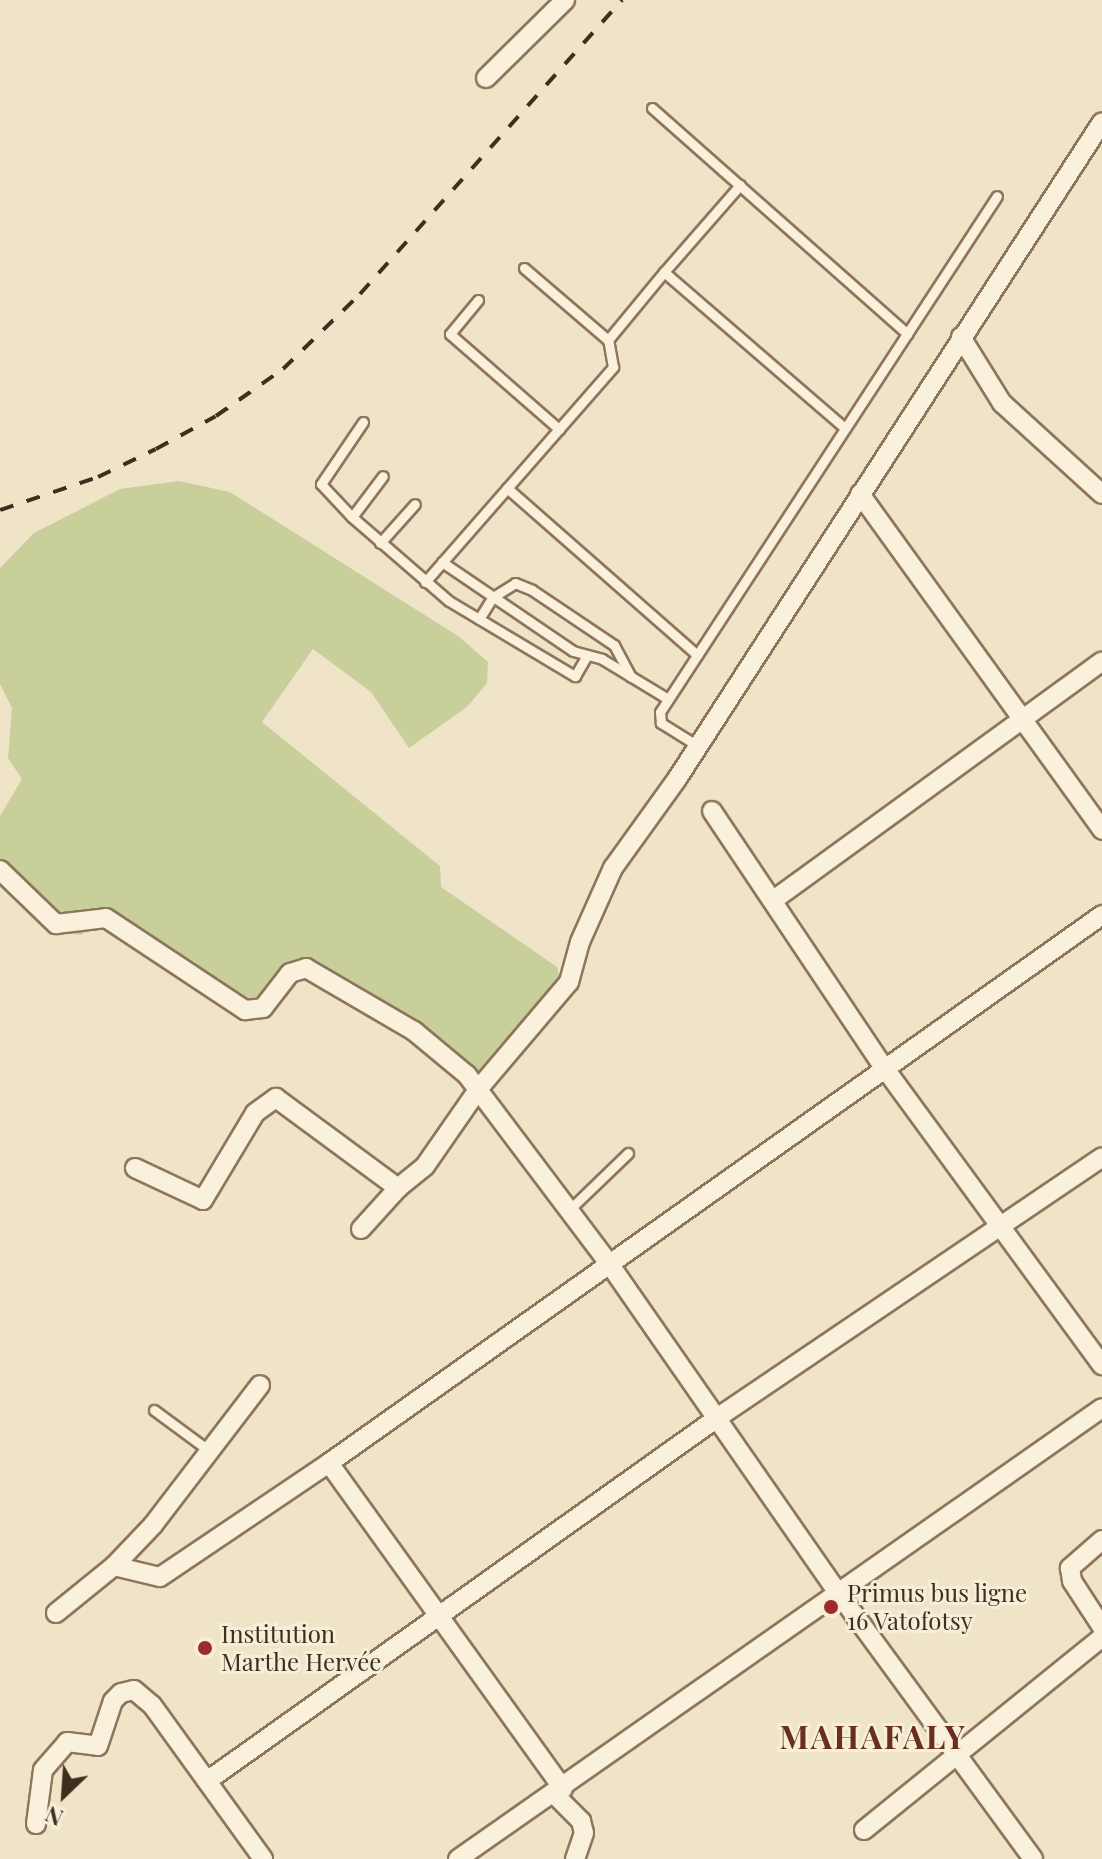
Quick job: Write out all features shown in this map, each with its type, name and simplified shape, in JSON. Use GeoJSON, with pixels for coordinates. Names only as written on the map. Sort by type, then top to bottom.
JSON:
{"type":"FeatureCollection","features":[{"type":"Feature","properties":{"kind":"street"},"geometry":{"type":"LineString","coordinates":[[486,78],[565,0]]}},
{"type":"Feature","properties":{"kind":"street"},"geometry":{"type":"LineString","coordinates":[[361,1229],[398,1188],[425,1166],[480,1087],[569,982],[580,942],[613,868],[698,746],[1102,122]]}},
{"type":"Feature","properties":{"kind":"street"},"geometry":{"type":"LineString","coordinates":[[961,337],[1002,403],[1102,494]]}},
{"type":"Feature","properties":{"kind":"street"},"geometry":{"type":"LineString","coordinates":[[860,494],[1102,830]]}},
{"type":"Feature","properties":{"kind":"street"},"geometry":{"type":"LineString","coordinates":[[775,899],[1102,661]]}},
{"type":"Feature","properties":{"kind":"street"},"geometry":{"type":"LineString","coordinates":[[712,811],[775,899],[883,1066],[999,1230],[1102,1365]]}},
{"type":"Feature","properties":{"kind":"street"},"geometry":{"type":"LineString","coordinates":[[0,870],[56,924],[106,918],[245,1010],[263,1008],[290,973],[306,968],[414,1031],[480,1087],[608,1262],[837,1591],[1033,1859]]}},
{"type":"Feature","properties":{"kind":"street"},"geometry":{"type":"LineString","coordinates":[[114,1566],[160,1577],[329,1463],[883,1066],[1102,915]]}},
{"type":"Feature","properties":{"kind":"street"},"geometry":{"type":"LineString","coordinates":[[135,1168],[203,1200],[255,1113],[276,1098],[398,1188]]}},
{"type":"Feature","properties":{"kind":"street"},"geometry":{"type":"LineString","coordinates":[[207,1781],[441,1619],[717,1418],[999,1230],[1102,1157]]}},
{"type":"Feature","properties":{"kind":"street"},"geometry":{"type":"LineString","coordinates":[[56,1613],[114,1566],[211,1452],[260,1385]]}},
{"type":"Feature","properties":{"kind":"street"},"geometry":{"type":"LineString","coordinates":[[458,1859],[559,1792],[837,1591],[1102,1408]]}},
{"type":"Feature","properties":{"kind":"street"},"geometry":{"type":"LineString","coordinates":[[329,1463],[581,1821],[584,1833],[575,1859]]}},
{"type":"Feature","properties":{"kind":"street"},"geometry":{"type":"LineString","coordinates":[[1102,1540],[1070,1568],[1072,1581],[1102,1627]]}},
{"type":"Feature","properties":{"kind":"street"},"geometry":{"type":"LineString","coordinates":[[864,1830],[1102,1637]]}},
{"type":"Feature","properties":{"kind":"street"},"geometry":{"type":"LineString","coordinates":[[36,1824],[43,1770],[67,1742],[98,1746],[121,1693],[143,1693],[263,1859]]}},
{"type":"Feature","properties":{"kind":"lane"},"geometry":{"type":"LineString","coordinates":[[652,108],[907,334]]}},
{"type":"Feature","properties":{"kind":"lane"},"geometry":{"type":"LineString","coordinates":[[608,340],[740,185]]}},
{"type":"Feature","properties":{"kind":"lane"},"geometry":{"type":"LineString","coordinates":[[698,746],[661,723],[660,712],[997,196]]}},
{"type":"Feature","properties":{"kind":"lane"},"geometry":{"type":"LineString","coordinates":[[425,582],[613,367],[608,340],[524,268]]}},
{"type":"Feature","properties":{"kind":"lane"},"geometry":{"type":"LineString","coordinates":[[664,272],[845,428]]}},
{"type":"Feature","properties":{"kind":"lane"},"geometry":{"type":"LineString","coordinates":[[478,300],[450,334],[559,429]]}},
{"type":"Feature","properties":{"kind":"lane"},"geometry":{"type":"LineString","coordinates":[[363,422],[321,484],[352,517],[425,582],[479,619],[575,676],[587,655]]}},
{"type":"Feature","properties":{"kind":"lane"},"geometry":{"type":"LineString","coordinates":[[352,517],[383,476]]}},
{"type":"Feature","properties":{"kind":"lane"},"geometry":{"type":"LineString","coordinates":[[507,488],[697,655]]}},
{"type":"Feature","properties":{"kind":"lane"},"geometry":{"type":"LineString","coordinates":[[380,543],[415,504]]}},
{"type":"Feature","properties":{"kind":"lane"},"geometry":{"type":"LineString","coordinates":[[442,562],[587,655],[668,699]]}},
{"type":"Feature","properties":{"kind":"lane"},"geometry":{"type":"LineString","coordinates":[[479,619],[493,597],[515,583],[532,590],[614,645],[631,677]]}},
{"type":"Feature","properties":{"kind":"lane"},"geometry":{"type":"LineString","coordinates":[[569,1210],[628,1153]]}},
{"type":"Feature","properties":{"kind":"lane"},"geometry":{"type":"LineString","coordinates":[[154,1410],[211,1452]]}},
{"type":"Feature","properties":{"kind":"green space"},"geometry":{"type":"Polygon","coordinates":[[[179,481],[230,492],[458,636],[488,662],[487,683],[467,707],[409,748],[371,692],[313,649],[262,722],[440,866],[441,887],[557,967],[560,982],[478,1087],[305,966],[265,1015],[105,921],[81,935],[67,933],[0,863],[0,816],[22,779],[8,758],[12,708],[0,684],[0,568],[34,533],[120,489],[179,481]]]}},
{"type":"Feature","properties":{"kind":"railway"},"geometry":{"type":"LineString","coordinates":[[0,510],[98,477],[156,449],[216,416],[283,369],[360,294],[622,0]]}},
{"type":"Feature","properties":{"kind":"place","name":"Primus bus ligne 16 Vatofotsy"},"geometry":{"type":"Point","coordinates":[831,1607]}},
{"type":"Feature","properties":{"kind":"place","name":"Institution Marthe Hervée"},"geometry":{"type":"Point","coordinates":[205,1648]}},
{"type":"Feature","properties":{"kind":"district","name":"MAHAFALY"},"geometry":{"type":"Point","coordinates":[873,1736]}}]}
